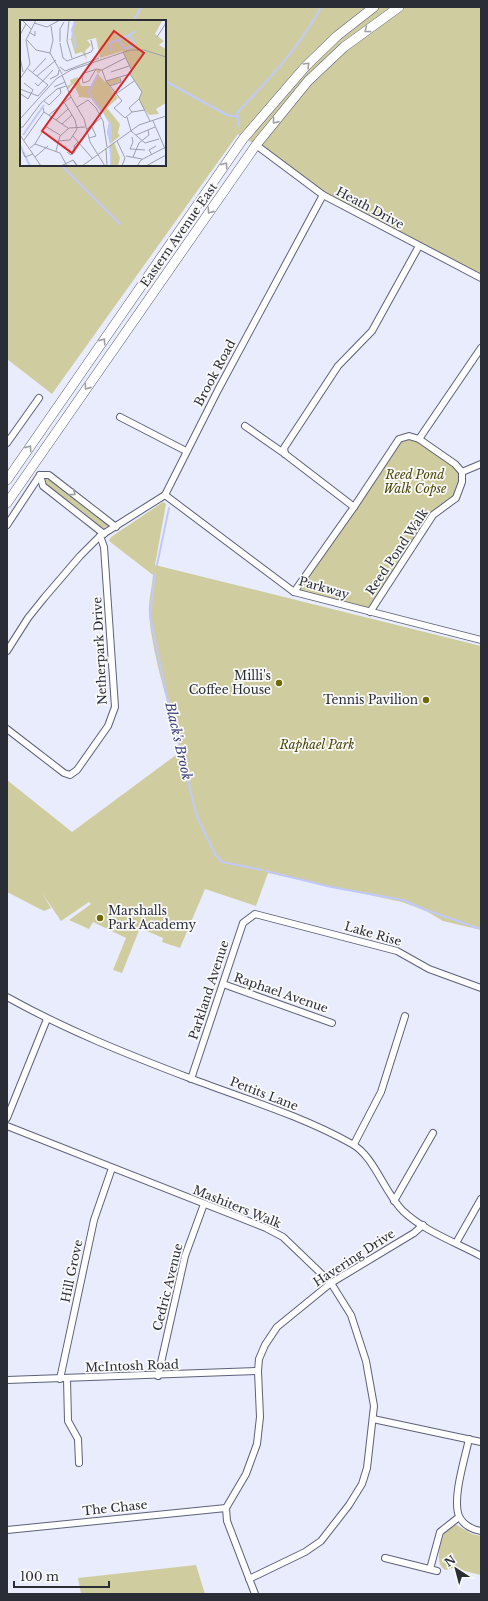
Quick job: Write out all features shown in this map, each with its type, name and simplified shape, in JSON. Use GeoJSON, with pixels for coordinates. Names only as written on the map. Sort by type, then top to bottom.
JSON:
{"type":"FeatureCollection","features":[{"type":"Feature","properties":{"kind":"highway","name":"Eastern Avenue East"},"geometry":{"type":"LineString","coordinates":[[7,480],[243,139],[305,67],[337,36],[374,7]]}},
{"type":"Feature","properties":{"kind":"highway","name":"Eastern Avenue East"},"geometry":{"type":"LineString","coordinates":[[7,503],[256,145],[308,81],[344,47],[399,7]]}},
{"type":"Feature","properties":{"kind":"street","name":"Heath Drive"},"geometry":{"type":"LineString","coordinates":[[256,145],[323,195],[481,278]]}},
{"type":"Feature","properties":{"kind":"street","name":"Brook Road"},"geometry":{"type":"LineString","coordinates":[[7,651],[40,603],[80,556],[102,535],[164,495],[323,195]]}},
{"type":"Feature","properties":{"kind":"street"},"geometry":{"type":"LineString","coordinates":[[285,454],[284,448],[338,366],[372,331],[419,246]]}},
{"type":"Feature","properties":{"kind":"street"},"geometry":{"type":"LineString","coordinates":[[419,439],[481,348]]}},
{"type":"Feature","properties":{"kind":"street"},"geometry":{"type":"LineString","coordinates":[[7,444],[39,398]]}},
{"type":"Feature","properties":{"kind":"street"},"geometry":{"type":"LineString","coordinates":[[120,417],[186,451]]}},
{"type":"Feature","properties":{"kind":"street"},"geometry":{"type":"LineString","coordinates":[[245,426],[285,454],[354,507]]}},
{"type":"Feature","properties":{"kind":"street"},"geometry":{"type":"LineString","coordinates":[[294,592],[400,439],[409,436],[419,439],[455,464],[462,472],[481,464]]}},
{"type":"Feature","properties":{"kind":"street"},"geometry":{"type":"LineString","coordinates":[[30,469],[40,475],[49,475],[116,527]]}},
{"type":"Feature","properties":{"kind":"street","name":"Reed Pond Walk"},"geometry":{"type":"LineString","coordinates":[[370,612],[433,514],[456,498],[462,482],[462,472]]}},
{"type":"Feature","properties":{"kind":"street"},"geometry":{"type":"LineString","coordinates":[[7,525],[40,475]]}},
{"type":"Feature","properties":{"kind":"street"},"geometry":{"type":"LineString","coordinates":[[40,475],[43,486],[102,535]]}},
{"type":"Feature","properties":{"kind":"street","name":"Parkway"},"geometry":{"type":"LineString","coordinates":[[164,495],[294,592],[481,640]]}},
{"type":"Feature","properties":{"kind":"street","name":"Netherpark Drive"},"geometry":{"type":"LineString","coordinates":[[7,729],[58,769],[70,775],[77,770],[108,726],[115,707],[102,535]]}},
{"type":"Feature","properties":{"kind":"street","name":"Parkland Avenue"},"geometry":{"type":"LineString","coordinates":[[192,1079],[243,923],[255,914]]}},
{"type":"Feature","properties":{"kind":"street","name":"Lake Rise"},"geometry":{"type":"LineString","coordinates":[[255,914],[397,951],[429,969],[481,988]]}},
{"type":"Feature","properties":{"kind":"street","name":"Raphael Avenue"},"geometry":{"type":"LineString","coordinates":[[223,984],[332,1023]]}},
{"type":"Feature","properties":{"kind":"street","name":"Pettits Lane"},"geometry":{"type":"LineString","coordinates":[[7,998],[47,1019],[97,1041],[298,1119],[354,1144],[370,1162],[394,1201],[403,1211],[422,1225],[481,1256]]}},
{"type":"Feature","properties":{"kind":"street"},"geometry":{"type":"LineString","coordinates":[[354,1144],[381,1092],[406,1016]]}},
{"type":"Feature","properties":{"kind":"street"},"geometry":{"type":"LineString","coordinates":[[7,1118],[47,1019]]}},
{"type":"Feature","properties":{"kind":"street","name":"Mashiters Walk"},"geometry":{"type":"LineString","coordinates":[[7,1126],[266,1228],[283,1237],[331,1284],[351,1315],[359,1336],[371,1384],[374,1406],[367,1468],[362,1484],[334,1526],[321,1541],[305,1552],[249,1579]]}},
{"type":"Feature","properties":{"kind":"street"},"geometry":{"type":"LineString","coordinates":[[394,1201],[432,1133]]}},
{"type":"Feature","properties":{"kind":"street","name":"Hill Grove"},"geometry":{"type":"LineString","coordinates":[[60,1379],[94,1220],[112,1168]]}},
{"type":"Feature","properties":{"kind":"street"},"geometry":{"type":"LineString","coordinates":[[456,1244],[481,1199]]}},
{"type":"Feature","properties":{"kind":"street","name":"Cedric Avenue"},"geometry":{"type":"LineString","coordinates":[[158,1376],[185,1256],[204,1204]]}},
{"type":"Feature","properties":{"kind":"street","name":"Havering Drive"},"geometry":{"type":"LineString","coordinates":[[226,1508],[246,1474],[257,1444],[260,1417],[258,1371],[262,1352],[277,1327],[331,1284],[414,1234],[422,1225]]}},
{"type":"Feature","properties":{"kind":"street","name":"McIntosh Road"},"geometry":{"type":"LineString","coordinates":[[7,1380],[158,1376],[258,1371]]}},
{"type":"Feature","properties":{"kind":"street"},"geometry":{"type":"LineString","coordinates":[[67,1379],[68,1421],[78,1438],[79,1463]]}},
{"type":"Feature","properties":{"kind":"street"},"geometry":{"type":"LineString","coordinates":[[373,1419],[481,1442]]}},
{"type":"Feature","properties":{"kind":"street"},"geometry":{"type":"LineString","coordinates":[[468,1439],[457,1500],[459,1517],[472,1530],[481,1531]]}},
{"type":"Feature","properties":{"kind":"street"},"geometry":{"type":"LineString","coordinates":[[226,1508],[227,1521],[255,1594]]}},
{"type":"Feature","properties":{"kind":"street","name":"The Chase"},"geometry":{"type":"LineString","coordinates":[[7,1530],[226,1508]]}},
{"type":"Feature","properties":{"kind":"street"},"geometry":{"type":"LineString","coordinates":[[430,1569],[440,1532],[459,1517]]}},
{"type":"Feature","properties":{"kind":"street"},"geometry":{"type":"LineString","coordinates":[[384,1558],[437,1571]]}},
{"type":"Feature","properties":{"kind":"green space"},"geometry":{"type":"Polygon","coordinates":[[[7,7],[481,7],[481,278],[323,195],[256,145],[238,134],[52,394],[7,359],[7,7]]]}},
{"type":"Feature","properties":{"kind":"green space","name":"Reed Pond Walk Copse"},"geometry":{"type":"Polygon","coordinates":[[[409,436],[419,439],[462,472],[456,498],[433,515],[370,612],[294,592],[399,439],[409,436]]]}},
{"type":"Feature","properties":{"kind":"green space"},"geometry":{"type":"Polygon","coordinates":[[[48,478],[108,522],[108,526],[103,528],[46,485],[45,479],[48,478]]]}},
{"type":"Feature","properties":{"kind":"green space","name":"Raphael Park"},"geometry":{"type":"Polygon","coordinates":[[[163,502],[166,504],[155,565],[481,646],[481,930],[443,921],[426,911],[402,902],[268,873],[256,906],[205,889],[180,948],[162,942],[163,938],[140,928],[122,973],[113,970],[126,938],[93,922],[89,929],[69,920],[91,904],[89,902],[61,921],[42,893],[51,908],[44,911],[7,892],[7,780],[72,832],[180,752],[151,632],[149,610],[153,575],[109,541],[111,537],[163,502]]]}},
{"type":"Feature","properties":{"kind":"green space"},"geometry":{"type":"Polygon","coordinates":[[[455,1524],[472,1534],[481,1536],[481,1575],[452,1568],[446,1570],[442,1568],[439,1553],[443,1536],[447,1530],[455,1524]]]}},
{"type":"Feature","properties":{"kind":"green space"},"geometry":{"type":"Polygon","coordinates":[[[196,1565],[205,1594],[81,1594],[78,1578],[196,1565]]]}},
{"type":"Feature","properties":{"kind":"waterway"},"geometry":{"type":"LineString","coordinates":[[134,20],[141,7]]}},
{"type":"Feature","properties":{"kind":"waterway"},"geometry":{"type":"LineString","coordinates":[[239,126],[237,113],[272,76],[313,22],[321,7]]}},
{"type":"Feature","properties":{"kind":"waterway"},"geometry":{"type":"LineString","coordinates":[[166,82],[227,115],[238,117]]}},
{"type":"Feature","properties":{"kind":"waterway"},"geometry":{"type":"LineString","coordinates":[[62,166],[120,224]]}},
{"type":"Feature","properties":{"kind":"waterway","name":"Black's Brook"},"geometry":{"type":"LineString","coordinates":[[157,565],[169,508]]}},
{"type":"Feature","properties":{"kind":"waterway","name":"Black's Brook"},"geometry":{"type":"LineString","coordinates":[[155,574],[150,616],[165,688],[197,817],[215,854],[222,862],[262,870]]}},
{"type":"Feature","properties":{"kind":"waterway","name":"Black's Brook"},"geometry":{"type":"LineString","coordinates":[[266,871],[331,887],[403,900],[426,910],[481,929]]}},
{"type":"Feature","properties":{"kind":"place","name":"Milli's Coffee House"},"geometry":{"type":"Point","coordinates":[279,683]}},
{"type":"Feature","properties":{"kind":"place","name":"Tennis Pavilion"},"geometry":{"type":"Point","coordinates":[426,700]}},
{"type":"Feature","properties":{"kind":"place","name":"Marshalls Park Academy"},"geometry":{"type":"Point","coordinates":[100,918]}}]}
